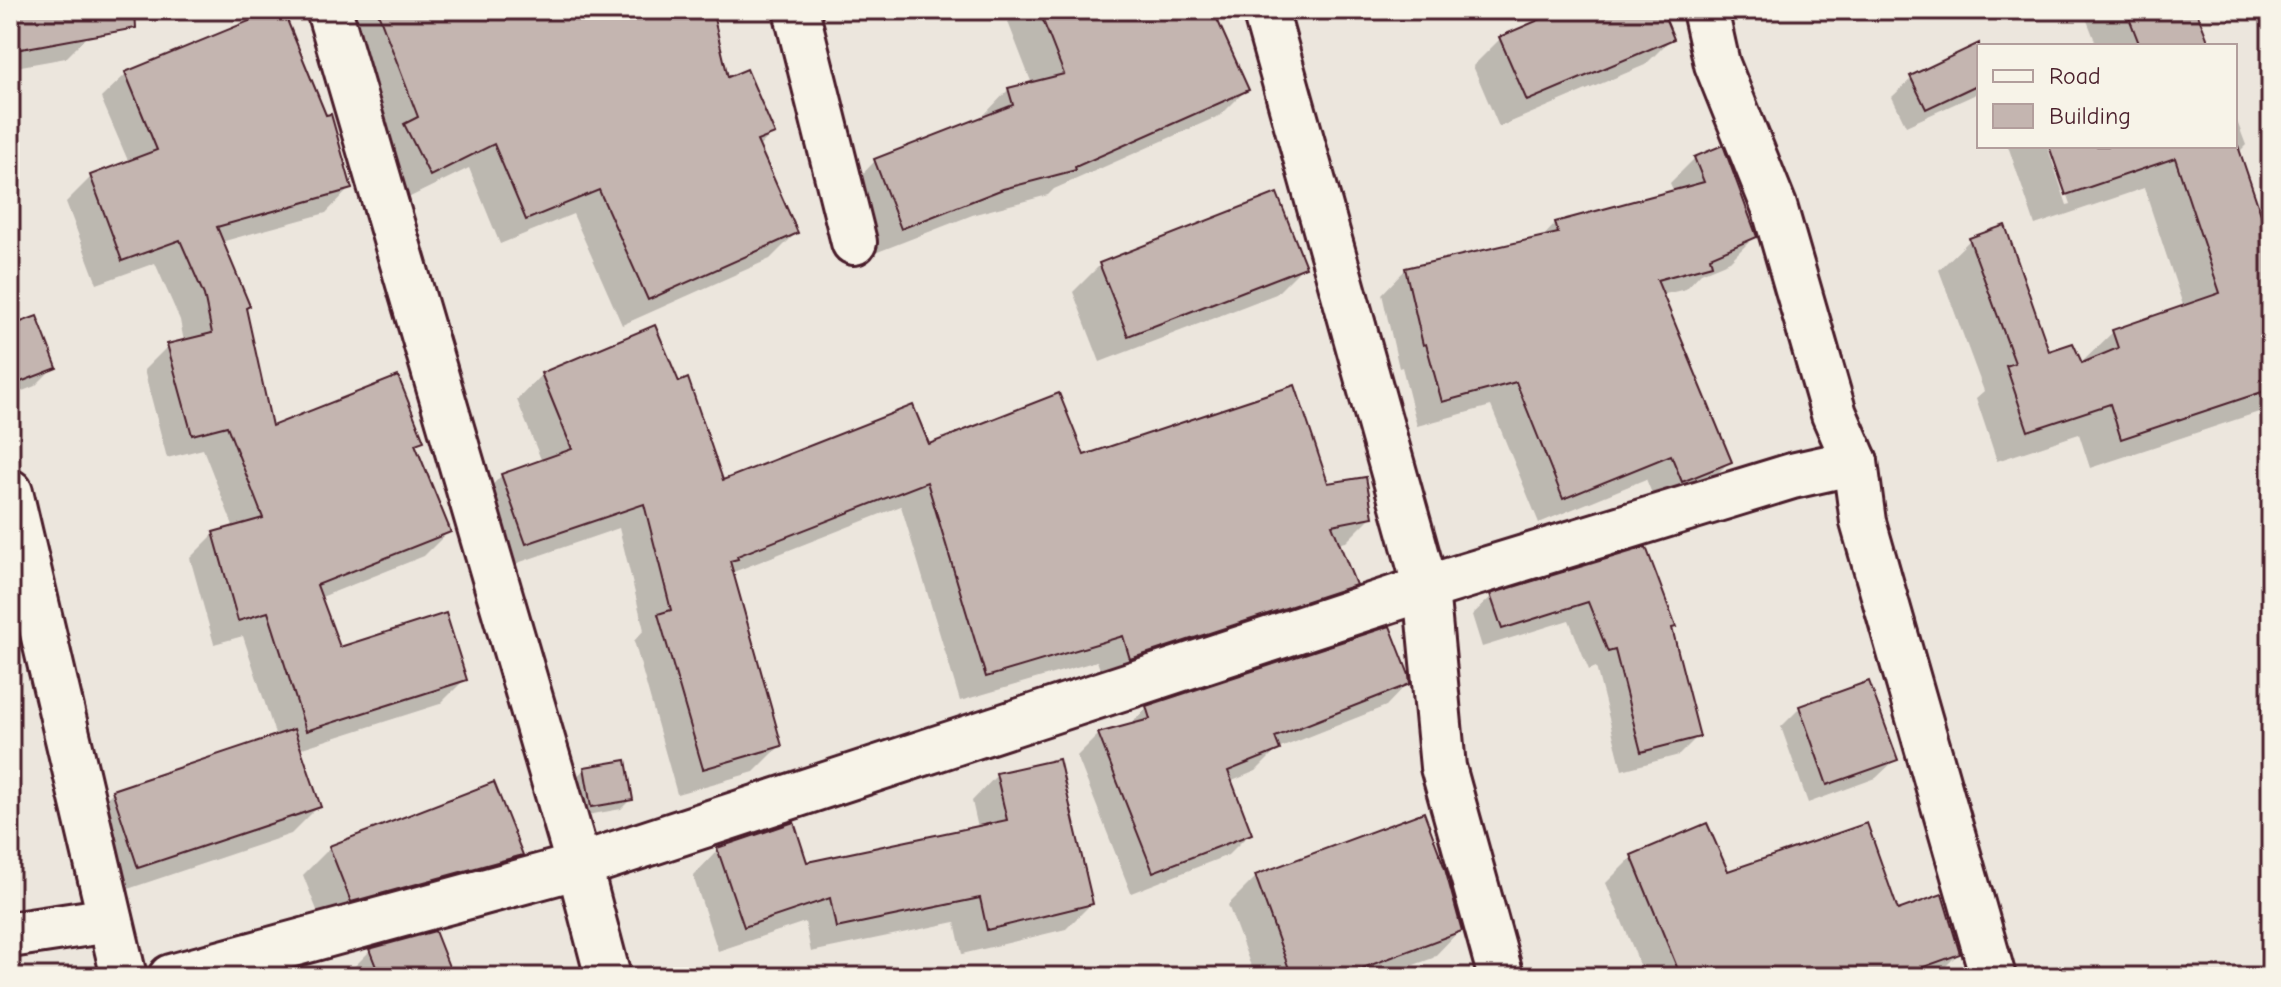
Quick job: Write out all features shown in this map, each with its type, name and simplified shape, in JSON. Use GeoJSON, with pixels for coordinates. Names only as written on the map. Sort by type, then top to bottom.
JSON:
{"type":"FeatureCollection","features":[{"type":"Feature","properties":{"kind":"street"},"geometry":{"type":"LineString","coordinates":[[329,10],[579,866],[608,977]]}},
{"type":"Feature","properties":{"kind":"street"},"geometry":{"type":"LineString","coordinates":[[796,10],[854,242]]}},
{"type":"Feature","properties":{"kind":"street"},"geometry":{"type":"LineString","coordinates":[[1265,10],[1426,588],[1443,767],[1501,977]]}},
{"type":"Feature","properties":{"kind":"street"},"geometry":{"type":"LineString","coordinates":[[1705,10],[1717,64],[1774,206],[1834,414],[1855,462],[1863,522],[1993,977]]}},
{"type":"Feature","properties":{"kind":"street"},"geometry":{"type":"LineString","coordinates":[[171,977],[579,866],[1426,588],[1792,476],[1855,462]]}},
{"type":"Feature","properties":{"kind":"street"},"geometry":{"type":"LineString","coordinates":[[10,492],[124,977]]}},
{"type":"Feature","properties":{"kind":"street"},"geometry":{"type":"LineString","coordinates":[[10,935],[110,920]]}},
{"type":"Feature","properties":{"kind":"building"},"geometry":{"type":"Polygon","coordinates":[[[10,10],[135,10],[136,28],[10,51],[10,10]]]}},
{"type":"Feature","properties":{"kind":"building"},"geometry":{"type":"Polygon","coordinates":[[[276,10],[283,10],[326,115],[331,114],[352,189],[217,227],[250,306],[246,308],[272,426],[398,376],[424,441],[415,444],[451,532],[317,585],[340,647],[446,613],[467,680],[306,731],[268,612],[238,621],[213,532],[263,518],[227,426],[192,435],[167,344],[212,333],[204,295],[180,240],[122,261],[90,175],[157,150],[125,72],[276,10]]]}},
{"type":"Feature","properties":{"kind":"building"},"geometry":{"type":"Polygon","coordinates":[[[377,10],[712,10],[728,77],[747,69],[775,134],[757,141],[798,233],[648,300],[599,190],[526,220],[494,144],[430,176],[404,124],[418,117],[377,10]]]}},
{"type":"Feature","properties":{"kind":"building"},"geometry":{"type":"Polygon","coordinates":[[[1039,10],[1213,10],[1249,90],[1075,167],[1076,170],[1003,189],[901,229],[874,159],[1013,105],[1008,88],[1064,74],[1039,10]]]}},
{"type":"Feature","properties":{"kind":"building"},"geometry":{"type":"Polygon","coordinates":[[[1562,10],[1662,10],[1674,39],[1527,101],[1499,37],[1562,10]]]}},
{"type":"Feature","properties":{"kind":"building"},"geometry":{"type":"Polygon","coordinates":[[[2126,10],[2196,10],[2209,44],[2139,44],[2126,10]]]}},
{"type":"Feature","properties":{"kind":"building"},"geometry":{"type":"Polygon","coordinates":[[[1979,43],[1977,85],[1926,109],[1910,76],[1979,43]]]}},
{"type":"Feature","properties":{"kind":"building"},"geometry":{"type":"Polygon","coordinates":[[[1723,145],[1757,237],[1710,257],[1712,265],[1657,280],[1732,462],[1682,482],[1671,455],[1563,499],[1516,382],[1442,402],[1426,344],[1423,345],[1405,268],[1558,233],[1555,222],[1704,182],[1694,157],[1723,145]]]}},
{"type":"Feature","properties":{"kind":"building"},"geometry":{"type":"Polygon","coordinates":[[[2238,146],[2271,244],[2271,389],[2121,439],[2110,404],[2028,431],[2006,366],[2015,363],[1969,238],[2005,225],[2049,351],[2073,343],[2082,363],[2118,348],[2112,330],[2220,293],[2175,158],[2066,195],[2050,148],[2238,146]]]}},
{"type":"Feature","properties":{"kind":"building"},"geometry":{"type":"Polygon","coordinates":[[[1277,193],[1306,267],[1128,336],[1099,263],[1277,193]]]}},
{"type":"Feature","properties":{"kind":"building"},"geometry":{"type":"Polygon","coordinates":[[[37,316],[57,368],[10,386],[10,326],[37,316]]]}},
{"type":"Feature","properties":{"kind":"building"},"geometry":{"type":"Polygon","coordinates":[[[655,325],[679,382],[688,378],[723,480],[913,405],[929,444],[1059,393],[1084,455],[1295,385],[1328,483],[1366,477],[1373,517],[1332,525],[1356,585],[1130,659],[1123,636],[986,677],[927,482],[730,561],[782,746],[703,769],[658,614],[671,610],[644,504],[526,544],[501,474],[572,449],[541,373],[655,325]]]}},
{"type":"Feature","properties":{"kind":"building"},"geometry":{"type":"Polygon","coordinates":[[[1646,547],[1676,627],[1672,628],[1700,737],[1641,752],[1615,650],[1608,652],[1588,602],[1502,629],[1490,594],[1646,547]]]}},
{"type":"Feature","properties":{"kind":"building"},"geometry":{"type":"Polygon","coordinates":[[[1390,626],[1410,684],[1275,737],[1280,750],[1228,771],[1252,834],[1153,872],[1098,733],[1150,719],[1146,706],[1390,626]]]}},
{"type":"Feature","properties":{"kind":"building"},"geometry":{"type":"Polygon","coordinates":[[[1869,681],[1898,760],[1827,785],[1799,706],[1869,681]]]}},
{"type":"Feature","properties":{"kind":"building"},"geometry":{"type":"Polygon","coordinates":[[[294,729],[321,807],[138,868],[112,790],[294,729]]]}},
{"type":"Feature","properties":{"kind":"building"},"geometry":{"type":"Polygon","coordinates":[[[1059,759],[1093,904],[987,930],[980,898],[836,928],[830,898],[744,927],[717,848],[794,822],[807,862],[1007,820],[996,773],[1059,759]]]}},
{"type":"Feature","properties":{"kind":"building"},"geometry":{"type":"Polygon","coordinates":[[[626,760],[633,800],[591,807],[584,767],[626,760]]]}},
{"type":"Feature","properties":{"kind":"building"},"geometry":{"type":"Polygon","coordinates":[[[494,782],[523,855],[351,902],[329,846],[494,782]]]}},
{"type":"Feature","properties":{"kind":"building"},"geometry":{"type":"Polygon","coordinates":[[[1424,812],[1445,869],[1462,931],[1339,977],[1292,977],[1255,875],[1424,812]]]}},
{"type":"Feature","properties":{"kind":"building"},"geometry":{"type":"Polygon","coordinates":[[[1707,823],[1728,871],[1867,823],[1898,910],[1942,894],[1960,954],[1896,977],[1681,977],[1631,855],[1707,823]]]}},
{"type":"Feature","properties":{"kind":"building"},"geometry":{"type":"Polygon","coordinates":[[[435,931],[453,977],[380,977],[369,949],[435,931]]]}}]}
